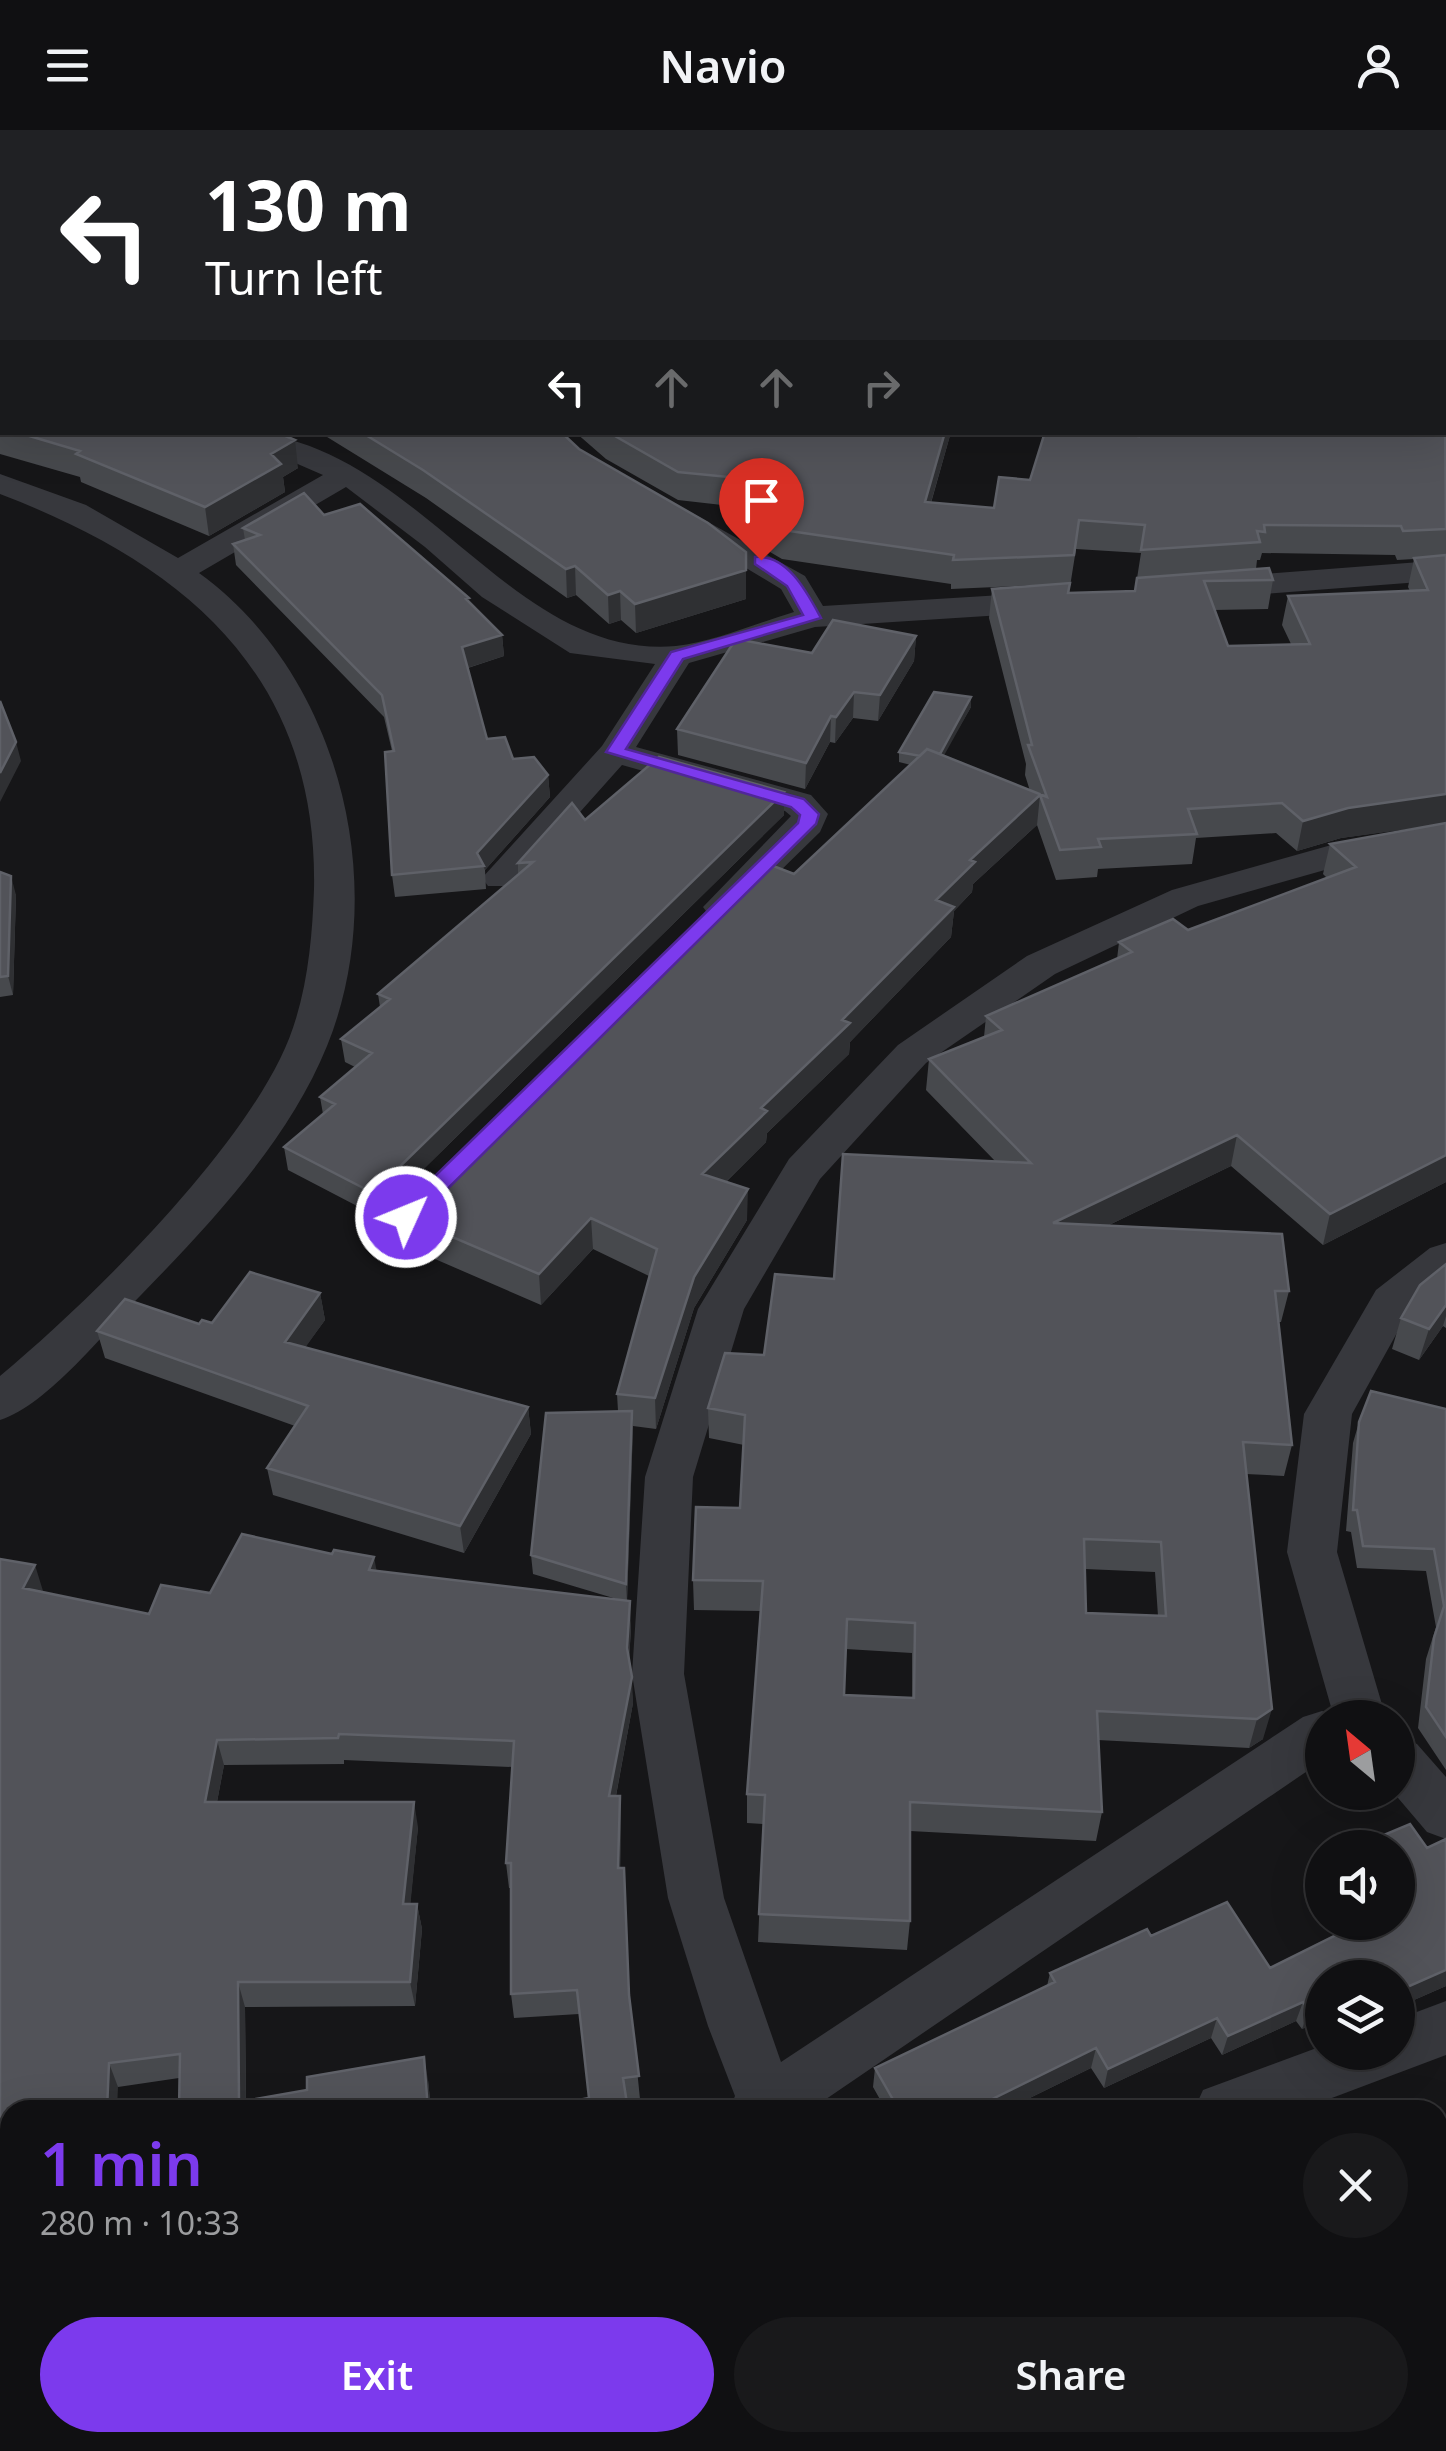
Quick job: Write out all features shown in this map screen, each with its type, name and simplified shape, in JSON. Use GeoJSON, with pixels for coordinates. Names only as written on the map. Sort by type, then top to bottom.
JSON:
{"type":"FeatureCollection","features":[{"type":"Feature","properties":{"kind":"street"},"geometry":{"type":"LineString","coordinates":[[255,435],[347,474],[436,540],[493,590],[582,646],[677,656],[813,618],[1088,600]]}},
{"type":"Feature","properties":{"kind":"street"},"geometry":{"type":"LineString","coordinates":[[182,570],[347,474]]}},
{"type":"Feature","properties":{"kind":"street"},"geometry":{"type":"LineString","coordinates":[[0,483],[46,498],[182,570],[223,604],[302,718],[329,798],[336,884],[326,982],[300,1062],[231,1164],[134,1275],[0,1402]]}},
{"type":"Feature","properties":{"kind":"street"},"geometry":{"type":"LineString","coordinates":[[660,505],[794,583],[813,618]]}},
{"type":"Feature","properties":{"kind":"street"},"geometry":{"type":"LineString","coordinates":[[1184,590],[1446,570]]}},
{"type":"Feature","properties":{"kind":"street"},"geometry":{"type":"LineString","coordinates":[[501,878],[615,752],[677,656]]}},
{"type":"Feature","properties":{"kind":"street"},"geometry":{"type":"LineString","coordinates":[[615,752],[798,803],[810,814],[807,824],[696,933]]}},
{"type":"Feature","properties":{"kind":"street"},"geometry":{"type":"LineString","coordinates":[[762,2100],[696,1898],[658,1674],[670,1477],[721,1309],[804,1169],[912,1054],[1040,965],[1185,898],[1342,852],[1446,837]]}},
{"type":"Feature","properties":{"kind":"street"},"geometry":{"type":"LineString","coordinates":[[1342,1700],[1312,1552],[1328,1414],[1392,1302],[1446,1259]]}},
{"type":"Feature","properties":{"kind":"street"},"geometry":{"type":"LineString","coordinates":[[777,2100],[1305,1747]]}},
{"type":"Feature","properties":{"kind":"street"},"geometry":{"type":"LineString","coordinates":[[1415,1779],[1446,1815]]}},
{"type":"Feature","properties":{"kind":"street"},"geometry":{"type":"LineString","coordinates":[[1415,2040],[1446,2028]]}},
{"type":"Feature","properties":{"kind":"street"},"geometry":{"type":"LineString","coordinates":[[1251,2100],[1332,2070]]}},
{"type":"Feature","properties":{"kind":"building"},"geometry":{"type":"Polygon","coordinates":[[[26,435],[283,435],[295,440],[271,454],[281,464],[205,507],[76,454],[80,451],[26,435]]]}},
{"type":"Feature","properties":{"kind":"building"},"geometry":{"type":"Polygon","coordinates":[[[366,435],[564,435],[579,449],[708,523],[746,552],[746,570],[635,604],[620,591],[608,595],[575,566],[566,569],[366,435]]]}},
{"type":"Feature","properties":{"kind":"building"},"geometry":{"type":"Polygon","coordinates":[[[613,435],[944,435],[925,502],[994,508],[999,477],[1030,480],[1044,435],[1445,435],[1446,529],[1264,525],[1265,532],[1257,531],[1260,542],[1141,550],[1145,525],[1079,520],[1074,555],[953,560],[954,555],[783,530],[771,523],[788,483],[678,472],[613,435]]]}},
{"type":"Feature","properties":{"kind":"building"},"geometry":{"type":"Polygon","coordinates":[[[304,493],[324,515],[360,504],[469,598],[466,599],[502,635],[462,647],[487,739],[505,737],[513,759],[534,757],[548,775],[477,853],[484,866],[392,875],[385,752],[394,751],[382,695],[233,544],[260,535],[243,528],[304,493]]]}},
{"type":"Feature","properties":{"kind":"building"},"geometry":{"type":"Polygon","coordinates":[[[1446,555],[1446,794],[1348,808],[1303,821],[1282,803],[1188,809],[1197,834],[1098,839],[1101,847],[1060,850],[1040,795],[970,860],[975,862],[936,900],[954,907],[842,1020],[850,1023],[761,1108],[767,1111],[702,1174],[748,1189],[694,1277],[655,1398],[617,1394],[657,1249],[591,1218],[539,1274],[401,1215],[763,862],[794,874],[927,749],[1047,797],[1028,745],[1032,745],[992,589],[1070,583],[1068,593],[1135,591],[1137,578],[1269,568],[1273,580],[1204,581],[1228,646],[1310,644],[1288,596],[1428,590],[1414,558],[1446,555]]]}},
{"type":"Feature","properties":{"kind":"building"},"geometry":{"type":"Polygon","coordinates":[[[833,620],[916,636],[880,695],[854,692],[836,717],[831,716],[806,763],[677,729],[736,639],[812,653],[833,620]]]}},
{"type":"Feature","properties":{"kind":"building"},"geometry":{"type":"Polygon","coordinates":[[[934,692],[971,697],[940,754],[927,749],[920,756],[899,752],[934,692]]]}},
{"type":"Feature","properties":{"kind":"building"},"geometry":{"type":"Polygon","coordinates":[[[0,701],[16,742],[0,773],[0,701]]]}},
{"type":"Feature","properties":{"kind":"building"},"geometry":{"type":"Polygon","coordinates":[[[659,757],[784,792],[386,1180],[379,1196],[284,1147],[335,1104],[320,1097],[372,1053],[341,1039],[390,999],[378,994],[533,862],[518,863],[572,803],[585,820],[659,757]]]}},
{"type":"Feature","properties":{"kind":"building"},"geometry":{"type":"Polygon","coordinates":[[[1446,823],[1446,1155],[1330,1214],[1237,1135],[1053,1223],[1282,1234],[1289,1291],[1275,1291],[1292,1445],[1243,1442],[1272,1709],[1257,1719],[1097,1711],[1102,1812],[910,1802],[910,1921],[759,1914],[765,1795],[747,1794],[763,1581],[693,1580],[696,1507],[740,1508],[745,1415],[708,1408],[725,1353],[764,1355],[775,1274],[834,1279],[843,1154],[1031,1163],[929,1059],[1002,1030],[986,1016],[1132,952],[1119,942],[1173,919],[1188,930],[1356,867],[1330,844],[1446,823]],[[1084,1539],[1086,1613],[1166,1616],[1161,1542],[1084,1539]],[[847,1619],[844,1695],[914,1698],[915,1623],[847,1619]]]}},
{"type":"Feature","properties":{"kind":"building"},"geometry":{"type":"Polygon","coordinates":[[[0,872],[11,876],[8,976],[0,977],[0,872]]]}},
{"type":"Feature","properties":{"kind":"building"},"geometry":{"type":"Polygon","coordinates":[[[1446,1264],[1446,1305],[1429,1329],[1401,1318],[1420,1285],[1446,1264]]]}},
{"type":"Feature","properties":{"kind":"building"},"geometry":{"type":"Polygon","coordinates":[[[250,1272],[320,1293],[285,1342],[528,1407],[460,1526],[267,1468],[308,1406],[97,1331],[125,1299],[199,1324],[202,1320],[212,1323],[250,1272]]]}},
{"type":"Feature","properties":{"kind":"building"},"geometry":{"type":"Polygon","coordinates":[[[1371,1391],[1446,1409],[1446,1737],[1426,1707],[1434,1638],[1444,1606],[1434,1549],[1363,1546],[1357,1510],[1353,1510],[1359,1422],[1371,1391]]]}},
{"type":"Feature","properties":{"kind":"building"},"geometry":{"type":"Polygon","coordinates":[[[632,1411],[626,1584],[531,1555],[546,1413],[632,1411]]]}},
{"type":"Feature","properties":{"kind":"building"},"geometry":{"type":"Polygon","coordinates":[[[242,1534],[332,1554],[334,1550],[374,1557],[369,1570],[630,1601],[627,1648],[632,1677],[609,1796],[620,1796],[618,1868],[624,1868],[629,1995],[639,2076],[623,2078],[626,2100],[578,2100],[589,2098],[577,1990],[511,1994],[511,1863],[506,1863],[514,1741],[339,1734],[338,1738],[217,1740],[205,1802],[414,1802],[403,1904],[417,1904],[410,1982],[238,1982],[239,2100],[179,2100],[180,2054],[109,2063],[107,2100],[0,2100],[0,1559],[35,1565],[23,1588],[149,1614],[161,1585],[210,1593],[242,1534]]]}},
{"type":"Feature","properties":{"kind":"building"},"geometry":{"type":"Polygon","coordinates":[[[1415,1831],[1427,1848],[1446,1839],[1446,1970],[1415,1984],[1415,1960],[1305,1960],[1305,2005],[1303,2002],[1228,2036],[1217,2018],[1108,2069],[1096,2048],[990,2100],[893,2100],[875,2068],[1055,1982],[1050,1973],[1147,1929],[1151,1936],[1227,1902],[1270,1968],[1326,1940],[1415,1940],[1415,1831]]]}},
{"type":"Feature","properties":{"kind":"building"},"geometry":{"type":"Polygon","coordinates":[[[424,2057],[427,2100],[250,2100],[307,2090],[307,2077],[424,2057]]]}},
{"type":"Feature","properties":{"kind":"route"},"geometry":{"type":"LineString","coordinates":[[406,1217],[807,824],[810,814],[798,803],[615,752],[677,656],[813,618],[794,583],[761,560]]}}]}
